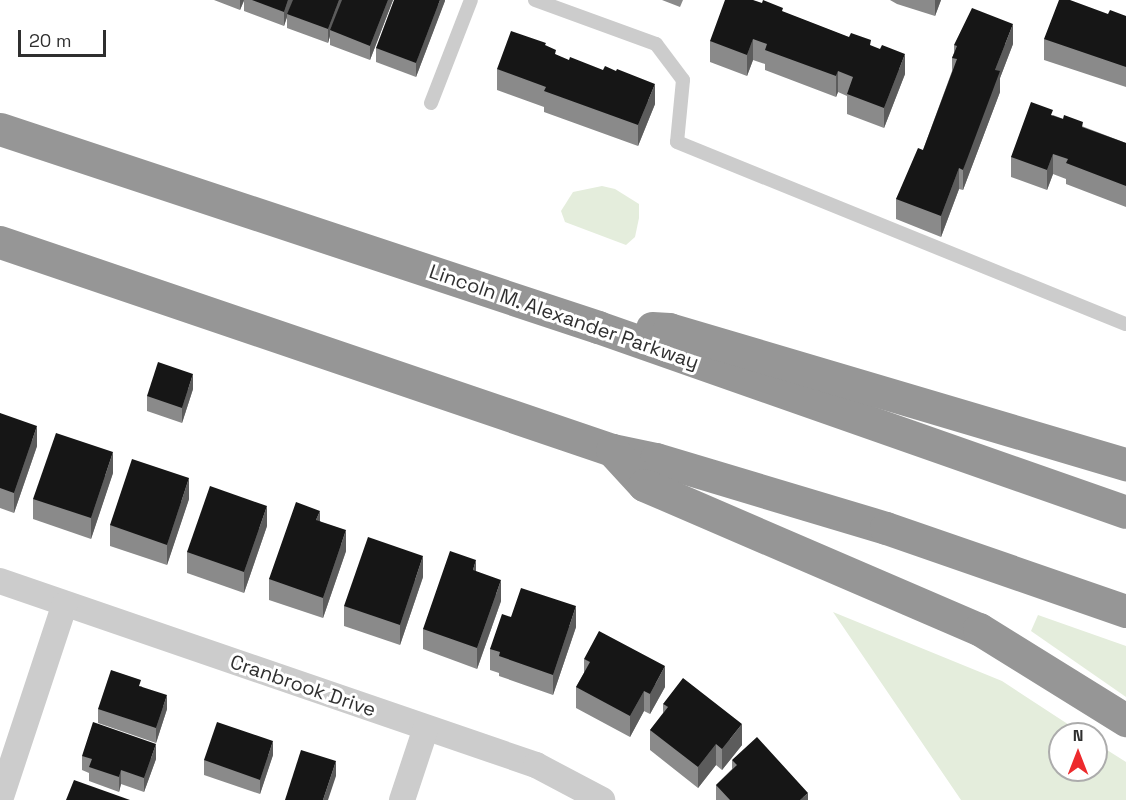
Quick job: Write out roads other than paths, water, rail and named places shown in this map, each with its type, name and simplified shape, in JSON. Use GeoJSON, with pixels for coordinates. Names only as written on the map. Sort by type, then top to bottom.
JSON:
{"type":"FeatureCollection","features":[{"type":"Feature","properties":{"kind":"highway","name":"Lincoln M. Alexander Parkway"},"geometry":{"type":"LineString","coordinates":[[0,129],[598,327],[1126,512]]}},
{"type":"Feature","properties":{"kind":"highway"},"geometry":{"type":"LineString","coordinates":[[0,242],[612,450],[656,459],[886,528],[1126,611]]}},
{"type":"Feature","properties":{"kind":"highway"},"geometry":{"type":"LineString","coordinates":[[598,327],[669,329],[1126,464]]}},
{"type":"Feature","properties":{"kind":"highway"},"geometry":{"type":"LineString","coordinates":[[612,450],[644,484],[979,629],[1126,720]]}},
{"type":"Feature","properties":{"kind":"street","name":"Cranbrook Drive"},"geometry":{"type":"LineString","coordinates":[[0,581],[536,765],[602,800]]}},
{"type":"Feature","properties":{"kind":"street"},"geometry":{"type":"LineString","coordinates":[[0,800],[65,604]]}},
{"type":"Feature","properties":{"kind":"street"},"geometry":{"type":"LineString","coordinates":[[402,800],[426,728]]}},
{"type":"Feature","properties":{"kind":"lane"},"geometry":{"type":"LineString","coordinates":[[431,103],[471,0]]}},
{"type":"Feature","properties":{"kind":"lane"},"geometry":{"type":"LineString","coordinates":[[535,0],[656,44],[683,80],[677,142],[1126,324]]}}]}
